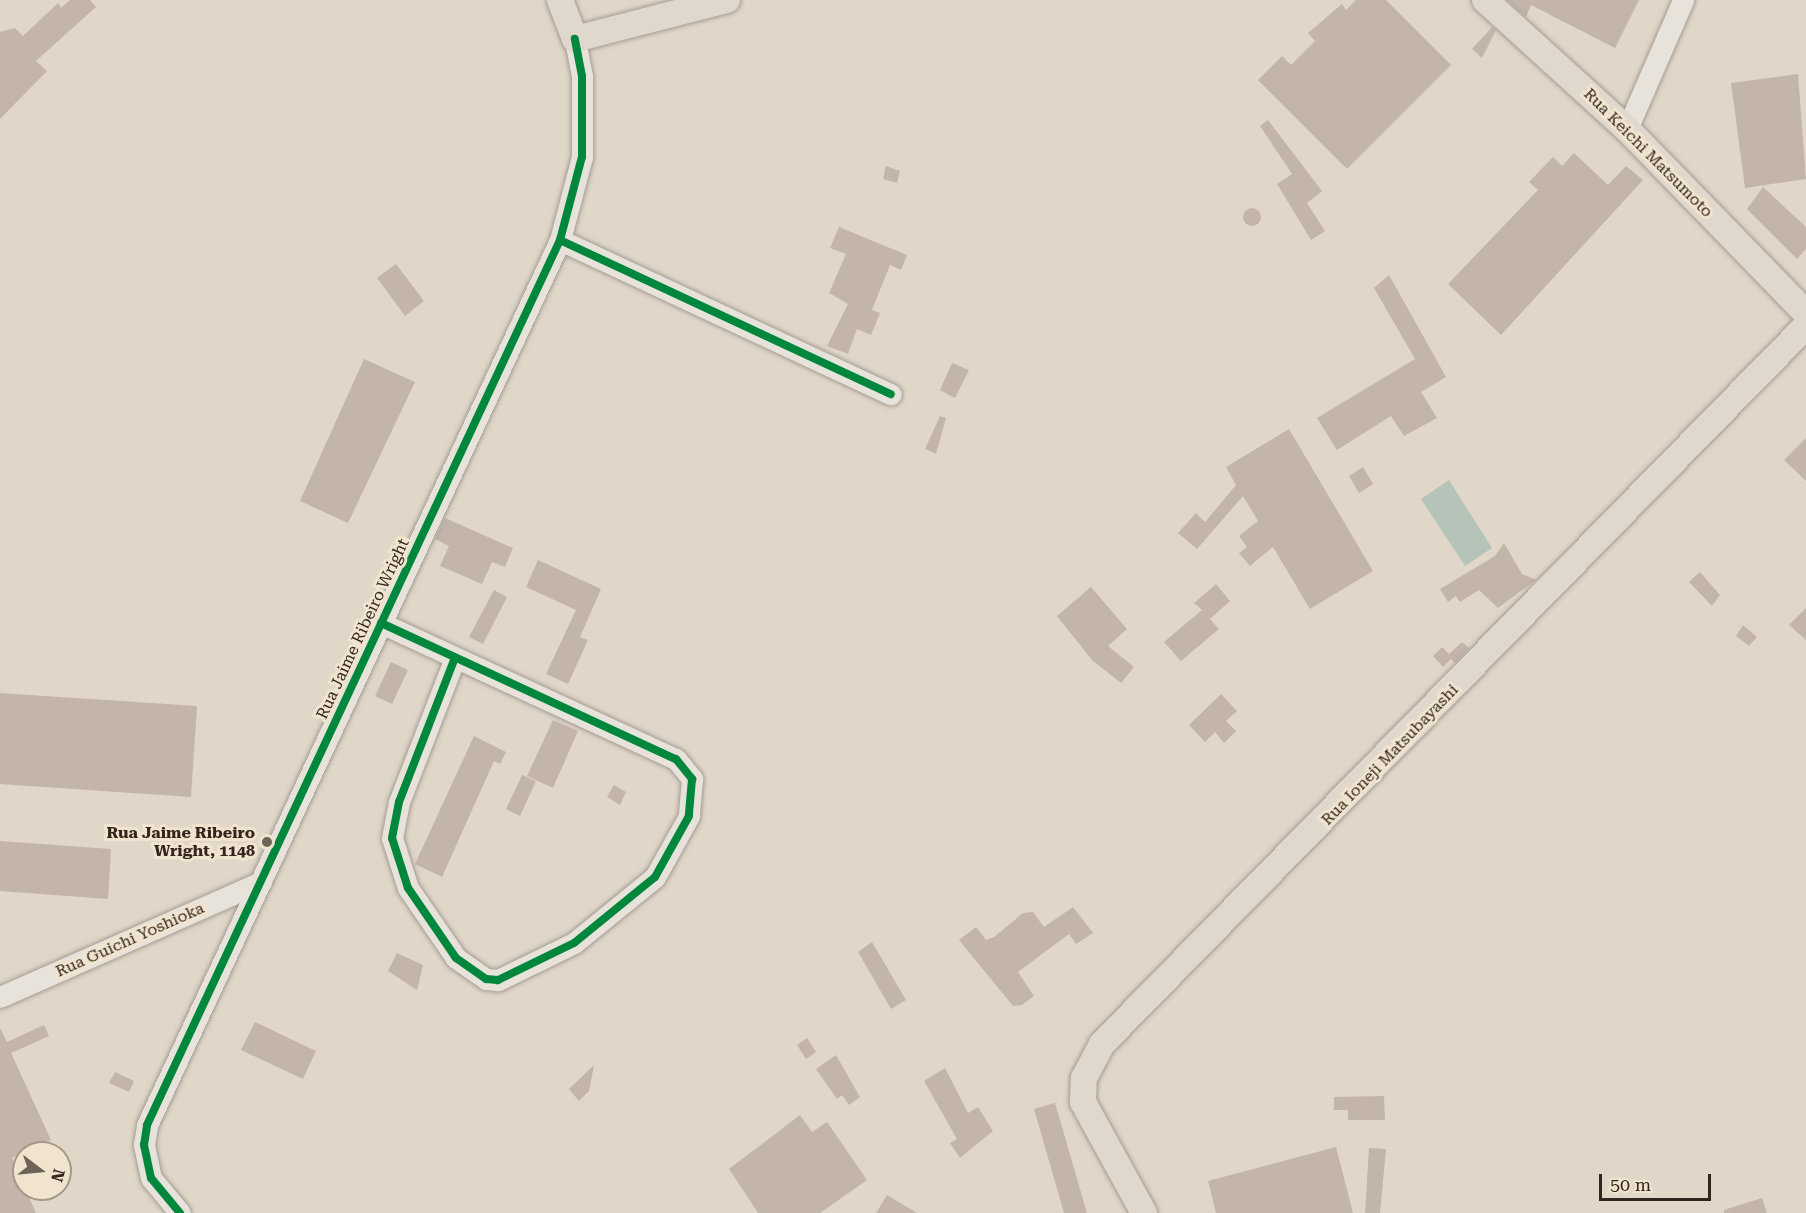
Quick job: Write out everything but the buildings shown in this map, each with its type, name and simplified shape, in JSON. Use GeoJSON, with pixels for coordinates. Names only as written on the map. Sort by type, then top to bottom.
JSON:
{"type":"FeatureCollection","features":[{"type":"Feature","properties":{"kind":"main road","name":"Rua Jaime Ribeiro Wright"},"geometry":{"type":"LineString","coordinates":[[560,0],[575,39]]}},
{"type":"Feature","properties":{"kind":"main road"},"geometry":{"type":"LineString","coordinates":[[575,39],[727,0]]}},
{"type":"Feature","properties":{"kind":"main road","name":"Rua Keichi Matsumoto"},"geometry":{"type":"LineString","coordinates":[[1485,0],[1627,129],[1806,313]]}},
{"type":"Feature","properties":{"kind":"main road","name":"Rua Ioneji Matsubayashi"},"geometry":{"type":"LineString","coordinates":[[1144,1213],[1083,1102],[1084,1078],[1097,1051],[1806,326]]}},
{"type":"Feature","properties":{"kind":"street"},"geometry":{"type":"LineString","coordinates":[[1627,129],[1683,0]]}},
{"type":"Feature","properties":{"kind":"street","name":"Rua Jaime Ribeiro Wright"},"geometry":{"type":"LineString","coordinates":[[180,1213],[151,1178],[144,1145],[147,1125],[560,240],[582,157],[582,76],[575,39]]}},
{"type":"Feature","properties":{"kind":"street"},"geometry":{"type":"LineString","coordinates":[[560,240],[891,394]]}},
{"type":"Feature","properties":{"kind":"street"},"geometry":{"type":"LineString","coordinates":[[381,623],[454,660],[676,759],[692,779],[689,816],[655,877],[574,943],[498,980],[486,979],[456,958],[408,888],[392,838],[399,802],[454,660]]}},
{"type":"Feature","properties":{"kind":"street","name":"Rua Guichi Yoshioka"},"geometry":{"type":"LineString","coordinates":[[0,997],[261,882]]}},
{"type":"Feature","properties":{"kind":"shaded area"},"geometry":{"type":"Polygon","coordinates":[[[1449,480],[1492,548],[1465,566],[1421,499],[1449,480]]]}},
{"type":"Feature","properties":{"kind":"cycle path"},"geometry":{"type":"LineString","coordinates":[[180,1213],[151,1178],[144,1145],[147,1125],[560,240],[582,157],[582,76],[575,39]]}},
{"type":"Feature","properties":{"kind":"cycle path"},"geometry":{"type":"LineString","coordinates":[[560,240],[891,394]]}},
{"type":"Feature","properties":{"kind":"cycle path"},"geometry":{"type":"LineString","coordinates":[[381,623],[676,759],[692,779],[689,816],[655,877],[574,943],[498,980],[486,979],[456,958],[408,888],[392,838],[399,802],[454,660]]}},
{"type":"Feature","properties":{"kind":"place","name":"Rua Jaime Ribeiro Wright, 1148"},"geometry":{"type":"Point","coordinates":[267,842]}}]}
